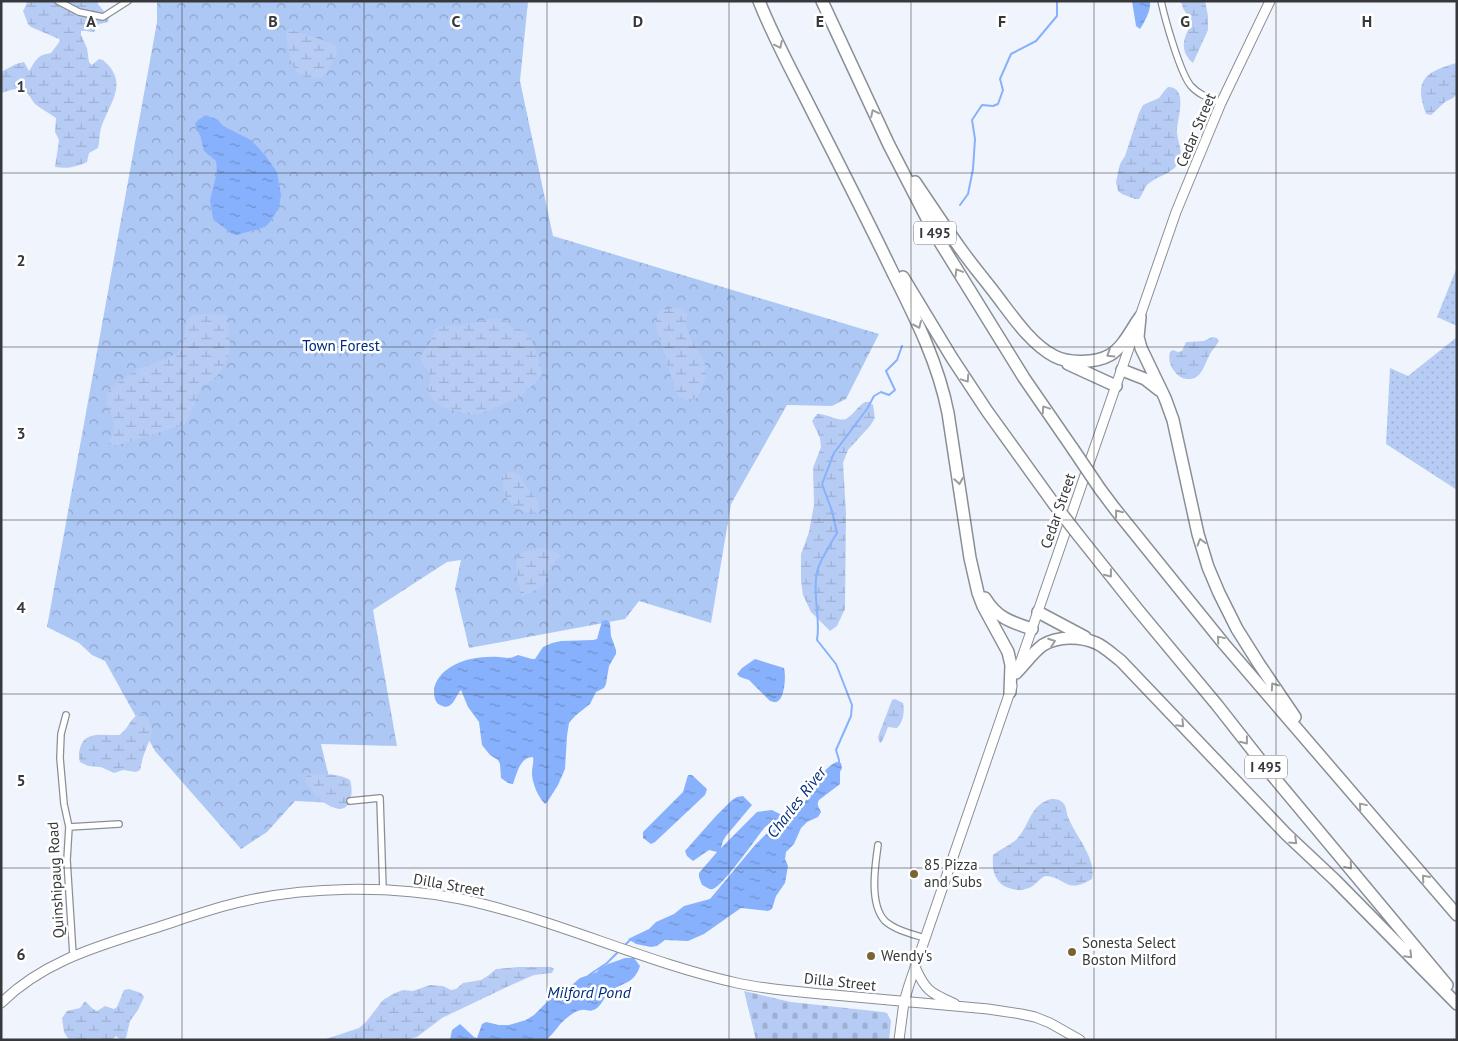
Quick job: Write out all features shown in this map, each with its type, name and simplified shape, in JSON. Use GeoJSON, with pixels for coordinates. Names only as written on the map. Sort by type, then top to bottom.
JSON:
{"type":"FeatureCollection","features":[{"type":"Feature","properties":{"kind":"highway","name":"I 495"},"geometry":{"type":"LineString","coordinates":[[759,1],[790,68],[851,186],[906,284],[987,410],[1054,504],[1138,610],[1457,996]]}},
{"type":"Feature","properties":{"kind":"highway","name":"I 495"},"geometry":{"type":"LineString","coordinates":[[822,1],[890,145],[935,234],[1024,378],[1100,489],[1205,621],[1457,916]]}},
{"type":"Feature","properties":{"kind":"highway"},"geometry":{"type":"LineString","coordinates":[[890,145],[960,249],[1019,326],[1056,358],[1116,386]]}},
{"type":"Feature","properties":{"kind":"highway"},"geometry":{"type":"LineString","coordinates":[[851,186],[915,318],[939,377],[948,413],[969,549],[978,593],[982,606],[1008,652],[1011,665],[1010,692]]}},
{"type":"Feature","properties":{"kind":"highway"},"geometry":{"type":"LineString","coordinates":[[1056,358],[1087,362],[1107,357],[1118,348],[1140,317]]}},
{"type":"Feature","properties":{"kind":"highway"},"geometry":{"type":"LineString","coordinates":[[1140,317],[1138,330],[1141,348],[1165,398],[1173,420],[1198,534],[1208,567],[1237,629],[1331,770]]}},
{"type":"Feature","properties":{"kind":"highway"},"geometry":{"type":"LineString","coordinates":[[1122,370],[1145,379],[1160,391],[1165,398]]}},
{"type":"Feature","properties":{"kind":"highway"},"geometry":{"type":"LineString","coordinates":[[976,582],[987,602],[1000,616],[1032,629]]}},
{"type":"Feature","properties":{"kind":"highway"},"geometry":{"type":"LineString","coordinates":[[1038,612],[1096,643],[1121,661],[1286,834],[1335,880],[1457,1004]]}},
{"type":"Feature","properties":{"kind":"highway"},"geometry":{"type":"LineString","coordinates":[[1016,673],[1037,650],[1051,641],[1066,638],[1096,643]]}},
{"type":"Feature","properties":{"kind":"main road","name":"Cedar Street"},"geometry":{"type":"LineString","coordinates":[[899,1040],[904,1002],[915,967],[1180,203],[1221,103],[1270,1]]}},
{"type":"Feature","properties":{"kind":"main road","name":"Dilla Street"},"geometry":{"type":"LineString","coordinates":[[1,1003],[17,988],[57,963],[192,916],[271,896],[325,890],[383,890],[427,894],[469,901],[520,915],[717,978],[757,987],[1027,1015],[1050,1024],[1080,1040]]}},
{"type":"Feature","properties":{"kind":"main road"},"geometry":{"type":"LineString","coordinates":[[915,967],[922,984],[930,992],[962,1007]]}},
{"type":"Feature","properties":{"kind":"street"},"geometry":{"type":"LineString","coordinates":[[58,1],[79,12],[103,17],[128,1]]}},
{"type":"Feature","properties":{"kind":"street"},"geometry":{"type":"LineString","coordinates":[[1162,1],[1168,29],[1186,79],[1197,91],[1221,103]]}},
{"type":"Feature","properties":{"kind":"street","name":"Quinshipaug Road"},"geometry":{"type":"LineString","coordinates":[[66,715],[61,734],[60,758],[64,804],[69,828],[67,860],[73,956]]}},
{"type":"Feature","properties":{"kind":"street"},"geometry":{"type":"LineString","coordinates":[[350,801],[380,798],[383,890]]}},
{"type":"Feature","properties":{"kind":"street"},"geometry":{"type":"LineString","coordinates":[[69,828],[119,824]]}},
{"type":"Feature","properties":{"kind":"street"},"geometry":{"type":"LineString","coordinates":[[878,845],[873,875],[876,901],[880,912],[891,925],[925,938]]}},
{"type":"Feature","properties":{"kind":"green space"},"geometry":{"type":"Polygon","coordinates":[[[25,1],[98,1],[98,4],[109,18],[108,22],[99,24],[94,32],[81,31],[87,48],[89,62],[92,65],[99,59],[103,60],[111,68],[115,76],[116,92],[101,128],[98,148],[89,153],[87,162],[79,165],[67,168],[55,167],[59,140],[55,132],[56,118],[35,104],[25,91],[15,89],[1,93],[1,72],[24,62],[29,71],[37,59],[51,53],[60,41],[28,24],[23,11],[27,3],[25,1]]]}},
{"type":"Feature","properties":{"kind":"green space","name":"Town Forest"},"geometry":{"type":"Polygon","coordinates":[[[157,1],[528,1],[520,81],[553,236],[879,334],[846,399],[832,406],[787,405],[731,504],[711,623],[639,601],[625,619],[469,648],[455,589],[461,560],[447,562],[373,610],[397,746],[321,744],[335,803],[295,801],[267,832],[241,849],[155,751],[105,661],[92,655],[79,643],[47,627],[157,22],[157,1]]]}},
{"type":"Feature","properties":{"kind":"green space"},"geometry":{"type":"Polygon","coordinates":[[[1181,1],[1205,1],[1208,16],[1208,30],[1193,63],[1184,49],[1186,34],[1192,24],[1181,1]]]}},
{"type":"Feature","properties":{"kind":"green space"},"geometry":{"type":"Polygon","coordinates":[[[289,29],[334,44],[337,48],[335,56],[326,74],[319,78],[305,77],[296,71],[290,57],[286,37],[289,29]]]}},
{"type":"Feature","properties":{"kind":"green space"},"geometry":{"type":"Polygon","coordinates":[[[1457,63],[1457,94],[1431,115],[1426,114],[1421,93],[1425,79],[1437,70],[1457,63]]]}},
{"type":"Feature","properties":{"kind":"green space"},"geometry":{"type":"Polygon","coordinates":[[[1168,87],[1174,88],[1180,98],[1177,131],[1181,150],[1179,162],[1169,172],[1147,185],[1139,199],[1135,199],[1118,191],[1116,182],[1120,164],[1125,156],[1143,105],[1159,98],[1168,87]]]}},
{"type":"Feature","properties":{"kind":"green space"},"geometry":{"type":"Polygon","coordinates":[[[1457,267],[1457,326],[1437,317],[1457,267]]]}},
{"type":"Feature","properties":{"kind":"green space"},"geometry":{"type":"Polygon","coordinates":[[[679,308],[687,314],[686,324],[689,334],[703,360],[706,371],[704,382],[697,398],[688,401],[679,397],[675,389],[656,327],[656,318],[661,310],[679,308]]]}},
{"type":"Feature","properties":{"kind":"green space"},"geometry":{"type":"Polygon","coordinates":[[[194,315],[227,315],[230,347],[227,361],[223,368],[215,378],[204,384],[201,388],[187,422],[183,425],[126,443],[113,446],[109,444],[114,428],[107,404],[108,393],[111,388],[137,369],[169,358],[179,351],[183,343],[187,319],[194,315]]]}},
{"type":"Feature","properties":{"kind":"green space"},"geometry":{"type":"Polygon","coordinates":[[[497,318],[505,321],[512,327],[525,331],[531,338],[542,369],[541,377],[518,399],[479,414],[470,415],[440,406],[428,392],[431,378],[420,358],[430,343],[435,330],[438,327],[497,318]]]}},
{"type":"Feature","properties":{"kind":"green space"},"geometry":{"type":"Polygon","coordinates":[[[1212,337],[1217,338],[1219,341],[1199,374],[1192,379],[1181,378],[1170,365],[1170,352],[1173,350],[1182,351],[1186,342],[1204,341],[1212,337]]]}},
{"type":"Feature","properties":{"kind":"green space"},"geometry":{"type":"Polygon","coordinates":[[[1457,337],[1457,490],[1386,444],[1390,368],[1408,376],[1457,337]]]}},
{"type":"Feature","properties":{"kind":"green space"},"geometry":{"type":"Polygon","coordinates":[[[865,402],[873,405],[875,418],[848,450],[843,463],[846,513],[845,609],[837,626],[830,631],[811,612],[803,595],[801,581],[801,554],[809,532],[814,505],[813,468],[821,447],[820,438],[812,421],[817,414],[846,419],[865,402]]]}},
{"type":"Feature","properties":{"kind":"green space"},"geometry":{"type":"Polygon","coordinates":[[[510,471],[520,476],[536,498],[539,511],[531,514],[525,512],[508,500],[504,490],[503,475],[510,471]]]}},
{"type":"Feature","properties":{"kind":"green space"},"geometry":{"type":"Polygon","coordinates":[[[543,548],[556,552],[560,555],[559,559],[550,569],[543,586],[522,597],[516,573],[519,556],[523,552],[543,548]]]}},
{"type":"Feature","properties":{"kind":"green space"},"geometry":{"type":"Polygon","coordinates":[[[895,699],[903,703],[904,706],[902,720],[897,728],[888,727],[880,743],[879,734],[892,700],[895,699]]]}},
{"type":"Feature","properties":{"kind":"green space"},"geometry":{"type":"Polygon","coordinates":[[[141,713],[148,718],[153,731],[140,770],[136,772],[123,770],[114,773],[101,767],[88,766],[80,762],[79,751],[84,740],[97,735],[119,735],[134,717],[141,713]]]}},
{"type":"Feature","properties":{"kind":"green space"},"geometry":{"type":"Polygon","coordinates":[[[309,774],[336,775],[350,780],[352,790],[348,805],[340,809],[322,801],[305,781],[309,774]]]}},
{"type":"Feature","properties":{"kind":"green space"},"geometry":{"type":"Polygon","coordinates":[[[1051,799],[1060,800],[1065,805],[1071,824],[1085,847],[1091,863],[1092,879],[1083,884],[1071,885],[1045,876],[1026,889],[1016,890],[1004,886],[995,875],[993,855],[1016,840],[1038,806],[1051,799]]]}},
{"type":"Feature","properties":{"kind":"green space"},"geometry":{"type":"Polygon","coordinates":[[[551,967],[554,969],[552,973],[534,975],[442,1018],[417,1037],[404,1040],[381,1038],[376,1040],[323,1040],[359,1028],[383,1000],[403,990],[413,991],[430,985],[443,986],[451,990],[456,989],[463,983],[481,980],[496,969],[551,967]]]}},
{"type":"Feature","properties":{"kind":"green space"},"geometry":{"type":"Polygon","coordinates":[[[129,989],[141,993],[144,997],[130,1021],[126,1038],[121,1040],[116,1036],[112,1040],[69,1040],[64,1032],[62,1018],[67,1011],[80,1008],[85,1001],[97,1011],[105,1006],[114,1009],[117,1007],[124,990],[129,989]]]}},
{"type":"Feature","properties":{"kind":"green space"},"geometry":{"type":"Polygon","coordinates":[[[744,991],[791,1002],[887,1013],[891,1021],[889,1040],[756,1040],[744,991]]]}},
{"type":"Feature","properties":{"kind":"water"},"geometry":{"type":"Polygon","coordinates":[[[1132,1],[1150,1],[1149,12],[1140,29],[1136,26],[1132,1]]]}},
{"type":"Feature","properties":{"kind":"water"},"geometry":{"type":"Polygon","coordinates":[[[203,117],[212,117],[227,128],[251,140],[277,172],[281,195],[279,208],[265,227],[237,235],[232,234],[213,219],[210,200],[217,172],[216,161],[204,151],[195,124],[203,117]]]}},
{"type":"Feature","properties":{"kind":"water"},"geometry":{"type":"Polygon","coordinates":[[[607,620],[610,623],[616,654],[609,666],[606,684],[604,688],[596,692],[590,704],[569,723],[565,769],[558,785],[545,804],[538,794],[533,781],[533,757],[522,763],[513,784],[501,778],[500,764],[482,745],[479,722],[468,707],[461,690],[451,705],[444,707],[436,701],[435,686],[445,671],[470,659],[485,657],[511,658],[518,655],[535,659],[543,647],[552,643],[597,639],[602,621],[607,620]]]}},
{"type":"Feature","properties":{"kind":"water"},"geometry":{"type":"Polygon","coordinates":[[[755,659],[784,668],[784,691],[777,702],[770,701],[749,680],[737,674],[755,659]]]}},
{"type":"Feature","properties":{"kind":"water"},"geometry":{"type":"Polygon","coordinates":[[[837,762],[841,763],[842,768],[840,784],[819,800],[818,805],[821,812],[818,817],[807,822],[801,828],[794,844],[786,852],[785,859],[788,866],[785,883],[776,896],[772,909],[768,911],[741,908],[704,934],[688,941],[665,940],[657,946],[651,947],[636,944],[628,939],[649,929],[656,922],[674,914],[684,906],[710,899],[755,845],[768,832],[776,829],[771,823],[765,827],[724,880],[717,886],[712,889],[702,885],[699,873],[717,852],[709,850],[693,861],[687,856],[685,851],[732,800],[743,796],[752,805],[726,836],[721,848],[757,812],[772,810],[784,816],[798,809],[827,768],[837,762]]]}},
{"type":"Feature","properties":{"kind":"water"},"geometry":{"type":"Polygon","coordinates":[[[688,775],[692,775],[707,789],[705,795],[651,844],[643,838],[643,832],[683,792],[688,775]]]}},
{"type":"Feature","properties":{"kind":"water","name":"Milford Pond"},"geometry":{"type":"Polygon","coordinates":[[[625,958],[634,958],[640,966],[634,977],[609,993],[596,1009],[576,1011],[562,1022],[546,1040],[450,1040],[452,1030],[460,1024],[477,1038],[482,1024],[486,1022],[509,1025],[526,1020],[534,1015],[550,999],[566,990],[580,978],[625,958]]]}},
{"type":"Feature","properties":{"kind":"waterway","name":"Charles River"},"geometry":{"type":"LineString","coordinates":[[960,205],[968,194],[973,169],[975,139],[972,120],[982,105],[993,106],[998,104],[1003,90],[1000,79],[1011,54],[1036,41],[1057,16],[1057,1]]}},
{"type":"Feature","properties":{"kind":"waterway","name":"Charles River"},"geometry":{"type":"LineString","coordinates":[[839,764],[836,750],[851,716],[852,705],[836,664],[817,640],[818,623],[815,589],[817,572],[837,533],[832,511],[822,484],[834,453],[867,409],[874,396],[881,392],[889,395],[895,390],[886,371],[897,360],[902,346]]}},
{"type":"Feature","properties":{"kind":"waterway","name":"Charles River"},"geometry":{"type":"LineString","coordinates":[[624,946],[631,939]]}},
{"type":"Feature","properties":{"kind":"waterway","name":"Charles River"},"geometry":{"type":"LineString","coordinates":[[589,975],[607,963],[619,951]]}},
{"type":"Feature","properties":{"kind":"place","name":"85 Pizza and Subs"},"geometry":{"type":"Point","coordinates":[914,874]}},
{"type":"Feature","properties":{"kind":"place","name":"Sonesta Select Boston Milford"},"geometry":{"type":"Point","coordinates":[1072,952]}},
{"type":"Feature","properties":{"kind":"place","name":"Wendy's"},"geometry":{"type":"Point","coordinates":[871,956]}}]}
